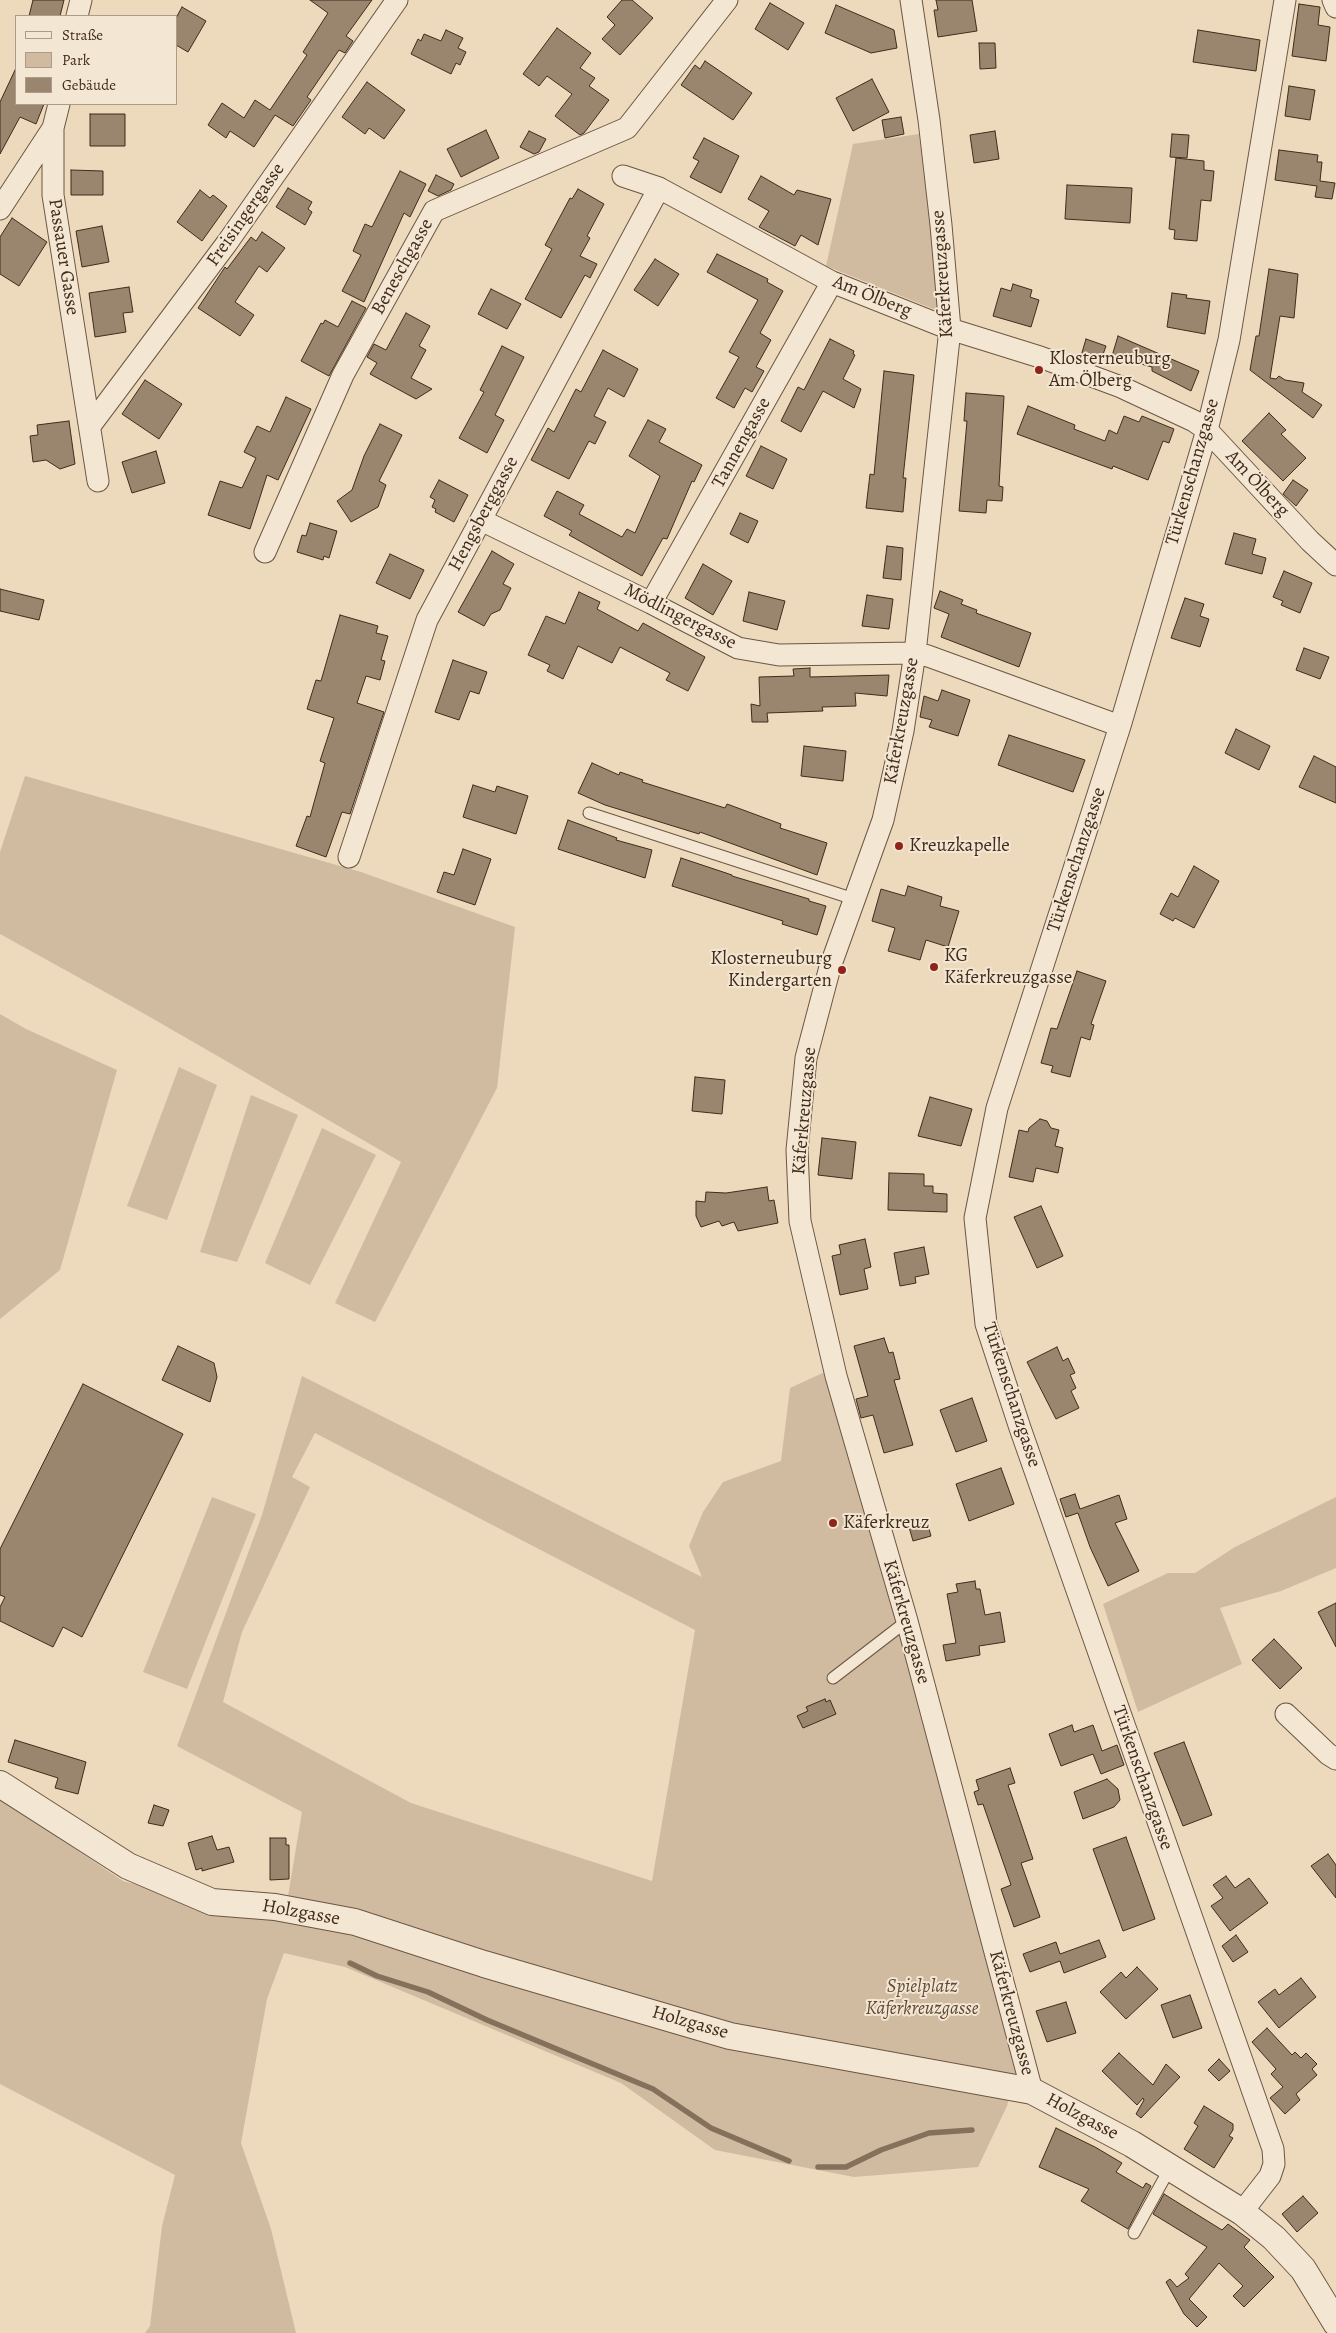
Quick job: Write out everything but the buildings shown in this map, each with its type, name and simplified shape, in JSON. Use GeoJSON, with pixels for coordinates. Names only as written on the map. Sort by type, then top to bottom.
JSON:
{"type":"FeatureCollection","features":[{"type":"Feature","properties":{"kind":"street"},"geometry":{"type":"LineString","coordinates":[[77,15],[81,0]]}},
{"type":"Feature","properties":{"kind":"street","name":"Freisingergasse"},"geometry":{"type":"LineString","coordinates":[[90,426],[227,244],[397,0]]}},
{"type":"Feature","properties":{"kind":"street","name":"Beneschgasse"},"geometry":{"type":"LineString","coordinates":[[265,552],[343,375],[434,211],[627,128],[727,0]]}},
{"type":"Feature","properties":{"kind":"street","name":"Käferkreuzgasse"},"geometry":{"type":"LineString","coordinates":[[911,0],[929,120],[941,224],[950,329],[915,653],[902,730],[883,820],[830,967],[806,1058],[797,1150],[800,1221],[836,1376],[907,1621],[1032,2091]]}},
{"type":"Feature","properties":{"kind":"street","name":"Türkenschanzgasse"},"geometry":{"type":"LineString","coordinates":[[1242,2212],[1270,2176],[1274,2164],[1273,2150],[1020,1428],[986,1324],[975,1218],[998,1108],[1120,726],[1207,430],[1229,340],[1285,0]]}},
{"type":"Feature","properties":{"kind":"street"},"geometry":{"type":"LineString","coordinates":[[1332,0],[1336,7]]}},
{"type":"Feature","properties":{"kind":"street"},"geometry":{"type":"LineString","coordinates":[[0,209],[54,128],[59,105]]}},
{"type":"Feature","properties":{"kind":"street","name":"Passauer Gasse"},"geometry":{"type":"LineString","coordinates":[[54,128],[53,195],[98,481]]}},
{"type":"Feature","properties":{"kind":"street","name":"Am Ölberg"},"geometry":{"type":"LineString","coordinates":[[622,176],[659,188],[832,282],[950,329],[1040,357],[1121,387],[1174,411],[1207,430],[1304,535],[1336,565]]}},
{"type":"Feature","properties":{"kind":"street","name":"Hengsberggasse"},"geometry":{"type":"LineString","coordinates":[[349,857],[428,620],[659,188]]}},
{"type":"Feature","properties":{"kind":"street","name":"Tannengasse"},"geometry":{"type":"LineString","coordinates":[[651,603],[832,282]]}},
{"type":"Feature","properties":{"kind":"street","name":"Mödlingergasse"},"geometry":{"type":"LineString","coordinates":[[482,520],[738,648],[779,655],[915,653],[937,659],[1120,726]]}},
{"type":"Feature","properties":{"kind":"street"},"geometry":{"type":"LineString","coordinates":[[1286,1714],[1328,1754],[1336,1759]]}},
{"type":"Feature","properties":{"kind":"street","name":"Holzgasse"},"geometry":{"type":"LineString","coordinates":[[0,1784],[128,1866],[212,1902],[275,1907],[355,1922],[484,1964],[730,2036],[1032,2091],[1084,2117],[1242,2212],[1274,2238],[1302,2269],[1336,2323]]}},
{"type":"Feature","properties":{"kind":"lane"},"geometry":{"type":"LineString","coordinates":[[589,813],[854,899]]}},
{"type":"Feature","properties":{"kind":"lane"},"geometry":{"type":"LineString","coordinates":[[834,1678],[907,1621]]}},
{"type":"Feature","properties":{"kind":"lane"},"geometry":{"type":"LineString","coordinates":[[1134,2233],[1170,2168]]}},
{"type":"Feature","properties":{"kind":"green space"},"geometry":{"type":"Polygon","coordinates":[[[919,134],[941,312],[826,266],[853,144],[919,134]]]}},
{"type":"Feature","properties":{"kind":"green space"},"geometry":{"type":"Polygon","coordinates":[[[25,776],[361,872],[515,927],[497,1088],[375,1322],[335,1303],[401,1162],[143,1013],[0,934],[0,852],[25,776]]]}},
{"type":"Feature","properties":{"kind":"green space"},"geometry":{"type":"Polygon","coordinates":[[[0,1014],[26,1029],[117,1070],[60,1270],[0,1319],[0,1014]]]}},
{"type":"Feature","properties":{"kind":"green space"},"geometry":{"type":"Polygon","coordinates":[[[179,1067],[217,1085],[167,1220],[127,1206],[179,1067]]]}},
{"type":"Feature","properties":{"kind":"green space"},"geometry":{"type":"Polygon","coordinates":[[[251,1095],[298,1115],[237,1262],[200,1252],[251,1095]]]}},
{"type":"Feature","properties":{"kind":"green space"},"geometry":{"type":"Polygon","coordinates":[[[322,1128],[376,1155],[310,1285],[265,1263],[322,1128]]]}},
{"type":"Feature","properties":{"kind":"green space","name":"Spielplatz Käferkreuzgasse"},"geometry":{"type":"Polygon","coordinates":[[[827,1371],[908,1656],[1017,2067],[1007,2106],[978,2167],[854,2177],[715,2150],[621,2083],[345,1967],[284,1953],[267,1999],[241,2143],[271,2229],[296,2333],[145,2333],[150,2326],[162,2226],[175,2175],[0,2084],[0,1794],[62,1840],[123,1881],[262,1920],[288,1896],[302,1812],[177,1746],[262,1515],[302,1376],[702,1577],[689,1546],[703,1512],[723,1482],[781,1461],[790,1388],[827,1371]],[[315,1433],[292,1477],[310,1487],[242,1632],[223,1702],[411,1803],[652,1881],[695,1630],[315,1433]]]}},
{"type":"Feature","properties":{"kind":"green space"},"geometry":{"type":"Polygon","coordinates":[[[212,1497],[256,1514],[187,1689],[143,1672],[212,1497]]]}},
{"type":"Feature","properties":{"kind":"green space"},"geometry":{"type":"Polygon","coordinates":[[[1336,1497],[1336,1568],[1281,1591],[1220,1608],[1242,1664],[1138,1712],[1103,1604],[1168,1573],[1195,1573],[1235,1547],[1336,1497]]]}},
{"type":"Feature","properties":{"kind":"waterway"},"geometry":{"type":"LineString","coordinates":[[350,1963],[377,1976],[428,1992],[487,2020],[653,2089],[711,2128],[789,2161]]}},
{"type":"Feature","properties":{"kind":"waterway"},"geometry":{"type":"LineString","coordinates":[[818,2167],[846,2167],[881,2150],[929,2133],[972,2130]]}},
{"type":"Feature","properties":{"kind":"place","name":"Klosterneuburg Am Ölberg"},"geometry":{"type":"Point","coordinates":[1039,370]}},
{"type":"Feature","properties":{"kind":"place","name":"Kreuzkapelle"},"geometry":{"type":"Point","coordinates":[899,846]}},
{"type":"Feature","properties":{"kind":"place","name":"KG Käferkreuzgasse"},"geometry":{"type":"Point","coordinates":[934,967]}},
{"type":"Feature","properties":{"kind":"place","name":"Klosterneuburg Kindergarten"},"geometry":{"type":"Point","coordinates":[842,970]}},
{"type":"Feature","properties":{"kind":"place","name":"Käferkreuz"},"geometry":{"type":"Point","coordinates":[833,1523]}}]}
